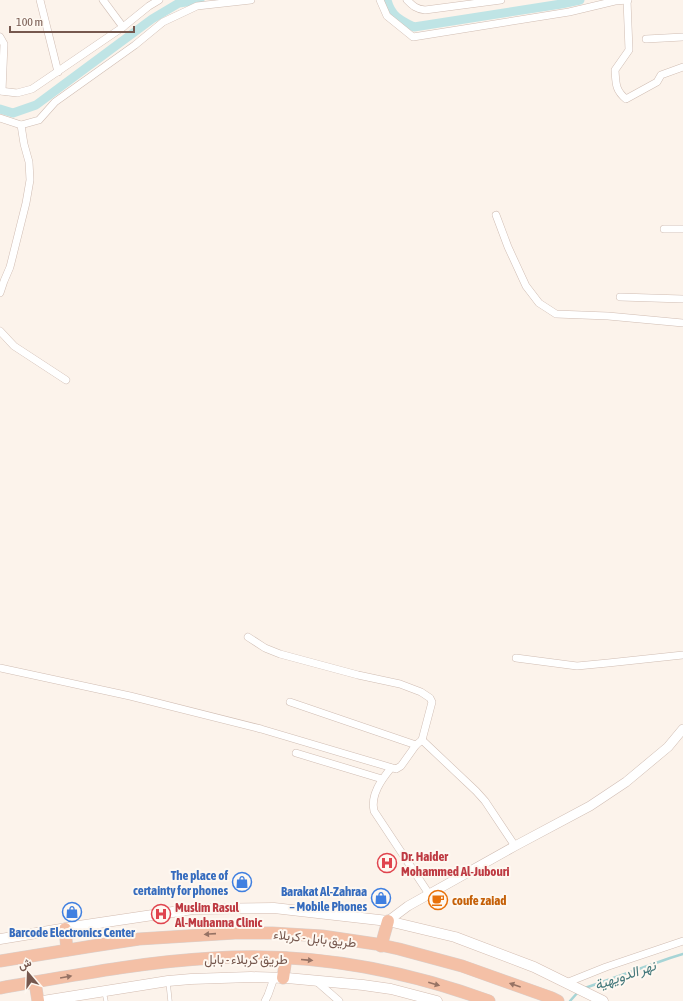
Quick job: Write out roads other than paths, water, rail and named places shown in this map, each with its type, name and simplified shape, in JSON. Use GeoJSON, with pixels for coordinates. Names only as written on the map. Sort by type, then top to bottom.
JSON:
{"type":"FeatureCollection","features":[{"type":"Feature","properties":{"kind":"highway"},"geometry":{"type":"LineString","coordinates":[[381,946],[388,921]]}},
{"type":"Feature","properties":{"kind":"highway"},"geometry":{"type":"LineString","coordinates":[[65,929],[67,950]]}},
{"type":"Feature","properties":{"kind":"highway","name":"طريق بابل - كربلاء"},"geometry":{"type":"LineString","coordinates":[[0,962],[139,939],[235,933],[272,933],[322,936],[399,949],[462,966],[555,999]]}},
{"type":"Feature","properties":{"kind":"highway","name":"طريق كربلاء - بابل"},"geometry":{"type":"LineString","coordinates":[[0,988],[112,969],[164,962],[213,958],[258,957],[338,963],[378,970],[413,977],[489,1001]]}},
{"type":"Feature","properties":{"kind":"highway"},"geometry":{"type":"LineString","coordinates":[[279,978],[286,958]]}},
{"type":"Feature","properties":{"kind":"highway"},"geometry":{"type":"LineString","coordinates":[[35,982],[38,1001]]}},
{"type":"Feature","properties":{"kind":"main road"},"geometry":{"type":"LineString","coordinates":[[0,939],[193,909],[274,908],[388,921],[455,937],[534,967],[603,1001]]}},
{"type":"Feature","properties":{"kind":"main road"},"geometry":{"type":"LineString","coordinates":[[43,1001],[105,996],[168,981],[218,978],[279,978],[314,980],[391,989],[437,1001]]}},
{"type":"Feature","properties":{"kind":"street"},"geometry":{"type":"LineString","coordinates":[[40,0],[58,72]]}},
{"type":"Feature","properties":{"kind":"street"},"geometry":{"type":"LineString","coordinates":[[103,0],[123,27]]}},
{"type":"Feature","properties":{"kind":"street"},"geometry":{"type":"LineString","coordinates":[[0,37],[4,44],[1,91],[17,93],[32,89],[58,72],[159,0]]}},
{"type":"Feature","properties":{"kind":"street"},"geometry":{"type":"LineString","coordinates":[[0,118],[21,125],[40,120],[55,102],[135,45],[162,22],[197,6],[251,0]]}},
{"type":"Feature","properties":{"kind":"street"},"geometry":{"type":"LineString","coordinates":[[380,0],[387,16],[413,37],[569,12],[615,1],[628,0],[629,50],[615,70],[618,93],[626,99],[657,82],[661,75],[683,67]]}},
{"type":"Feature","properties":{"kind":"street"},"geometry":{"type":"LineString","coordinates":[[407,0],[412,6],[425,10],[448,4],[501,0]]}},
{"type":"Feature","properties":{"kind":"street"},"geometry":{"type":"LineString","coordinates":[[646,39],[683,37]]}},
{"type":"Feature","properties":{"kind":"street"},"geometry":{"type":"LineString","coordinates":[[0,294],[10,266],[26,203],[30,180],[29,162],[21,125]]}},
{"type":"Feature","properties":{"kind":"street"},"geometry":{"type":"LineString","coordinates":[[496,215],[508,247],[526,286],[539,303],[556,314],[608,316],[683,323]]}},
{"type":"Feature","properties":{"kind":"street"},"geometry":{"type":"LineString","coordinates":[[664,229],[683,229]]}},
{"type":"Feature","properties":{"kind":"street"},"geometry":{"type":"LineString","coordinates":[[620,297],[683,299]]}},
{"type":"Feature","properties":{"kind":"street"},"geometry":{"type":"LineString","coordinates":[[0,331],[14,346],[66,380]]}},
{"type":"Feature","properties":{"kind":"street"},"geometry":{"type":"LineString","coordinates":[[0,668],[130,696],[253,727],[396,769],[401,766],[416,745],[422,740],[432,702],[430,698],[421,692],[400,684],[358,675],[280,654],[265,648],[248,637]]}},
{"type":"Feature","properties":{"kind":"street"},"geometry":{"type":"LineString","coordinates":[[516,658],[576,666],[608,664],[683,655]]}},
{"type":"Feature","properties":{"kind":"street"},"geometry":{"type":"LineString","coordinates":[[290,702],[416,745]]}},
{"type":"Feature","properties":{"kind":"street"},"geometry":{"type":"LineString","coordinates":[[388,921],[408,906],[429,894],[590,806],[626,782],[668,747],[683,729]]}},
{"type":"Feature","properties":{"kind":"street"},"geometry":{"type":"LineString","coordinates":[[422,740],[485,801],[515,846]]}},
{"type":"Feature","properties":{"kind":"street"},"geometry":{"type":"LineString","coordinates":[[296,753],[382,779]]}},
{"type":"Feature","properties":{"kind":"street"},"geometry":{"type":"LineString","coordinates":[[391,768],[382,779],[373,801],[374,811],[429,894]]}},
{"type":"Feature","properties":{"kind":"street"},"geometry":{"type":"LineString","coordinates":[[571,985],[606,967],[683,941]]}},
{"type":"Feature","properties":{"kind":"street"},"geometry":{"type":"LineString","coordinates":[[264,1001],[279,978]]}},
{"type":"Feature","properties":{"kind":"street"},"geometry":{"type":"LineString","coordinates":[[314,980],[339,1001]]}},
{"type":"Feature","properties":{"kind":"lane"},"geometry":{"type":"LineString","coordinates":[[168,981],[170,1001]]}},
{"type":"Feature","properties":{"kind":"waterway"},"geometry":{"type":"LineString","coordinates":[[0,109],[13,113],[36,105],[152,19],[179,3],[200,0]]}},
{"type":"Feature","properties":{"kind":"waterway"},"geometry":{"type":"LineString","coordinates":[[387,0],[394,14],[404,22],[414,27],[580,0]]}},
{"type":"Feature","properties":{"kind":"waterway","name":"نهر الدويهية"},"geometry":{"type":"LineString","coordinates":[[585,988],[683,954]]}},
{"type":"Feature","properties":{"kind":"waterway","name":"نهر الدويهية"},"geometry":{"type":"LineString","coordinates":[[570,1001],[579,991]]}},
{"type":"Feature","properties":{"kind":"place","name":"Dr. Haider Mohammed Al-Jubouri"},"geometry":{"type":"Point","coordinates":[387,863]}},
{"type":"Feature","properties":{"kind":"place","name":"The place of certainty for phones"},"geometry":{"type":"Point","coordinates":[242,882]}},
{"type":"Feature","properties":{"kind":"place","name":"Barakat Al-Zahraa – Mobile Phones"},"geometry":{"type":"Point","coordinates":[381,898]}},
{"type":"Feature","properties":{"kind":"place","name":"coufe zaiad"},"geometry":{"type":"Point","coordinates":[438,900]}},
{"type":"Feature","properties":{"kind":"place","name":"Barcode Electronics Center"},"geometry":{"type":"Point","coordinates":[72,912]}},
{"type":"Feature","properties":{"kind":"place","name":"Muslim Rasul Al-Muhanna Clinic"},"geometry":{"type":"Point","coordinates":[161,914]}}]}
